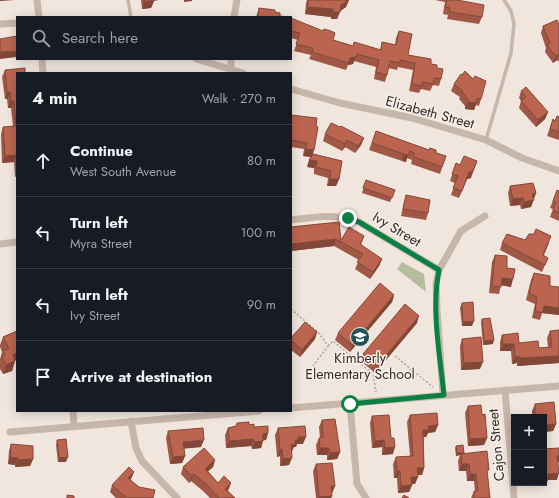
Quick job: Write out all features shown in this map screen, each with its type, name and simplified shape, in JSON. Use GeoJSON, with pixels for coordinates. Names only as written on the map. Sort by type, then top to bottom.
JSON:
{"type":"FeatureCollection","features":[{"type":"Feature","properties":{"kind":"street"},"geometry":{"type":"LineString","coordinates":[[37,0],[39,16]]}},
{"type":"Feature","properties":{"kind":"street"},"geometry":{"type":"LineString","coordinates":[[234,16],[237,0]]}},
{"type":"Feature","properties":{"kind":"street"},"geometry":{"type":"LineString","coordinates":[[0,24],[16,22]]}},
{"type":"Feature","properties":{"kind":"street"},"geometry":{"type":"LineString","coordinates":[[42,60],[44,72]]}},
{"type":"Feature","properties":{"kind":"street"},"geometry":{"type":"LineString","coordinates":[[199,60],[231,71],[231,60]]}},
{"type":"Feature","properties":{"kind":"street","name":"Elizabeth Street"},"geometry":{"type":"LineString","coordinates":[[292,89],[340,103],[412,118],[486,140],[522,158],[559,172]]}},
{"type":"Feature","properties":{"kind":"street","name":"Ivy Street"},"geometry":{"type":"LineString","coordinates":[[292,220],[334,215],[348,218],[359,222],[439,270]]}},
{"type":"Feature","properties":{"kind":"street"},"geometry":{"type":"LineString","coordinates":[[444,395],[436,284],[439,270],[461,231],[485,216]]}},
{"type":"Feature","properties":{"kind":"street"},"geometry":{"type":"LineString","coordinates":[[0,244],[16,242]]}},
{"type":"Feature","properties":{"kind":"street"},"geometry":{"type":"LineString","coordinates":[[292,408],[559,386]]}},
{"type":"Feature","properties":{"kind":"street","name":"Cajon Street"},"geometry":{"type":"LineString","coordinates":[[505,390],[514,498]]}},
{"type":"Feature","properties":{"kind":"street"},"geometry":{"type":"LineString","coordinates":[[350,404],[357,484],[366,498]]}},
{"type":"Feature","properties":{"kind":"street"},"geometry":{"type":"LineString","coordinates":[[73,412],[74,425]]}},
{"type":"Feature","properties":{"kind":"street"},"geometry":{"type":"LineString","coordinates":[[10,432],[74,425],[246,412]]}},
{"type":"Feature","properties":{"kind":"street"},"geometry":{"type":"LineString","coordinates":[[131,421],[136,448],[142,461],[177,498]]}},
{"type":"Feature","properties":{"kind":"lane"},"geometry":{"type":"LineString","coordinates":[[128,0],[131,16]]}},
{"type":"Feature","properties":{"kind":"lane"},"geometry":{"type":"LineString","coordinates":[[486,140],[511,53],[514,24],[511,11],[504,0]]}},
{"type":"Feature","properties":{"kind":"path"},"geometry":{"type":"LineString","coordinates":[[292,310],[318,332],[328,346]]}},
{"type":"Feature","properties":{"kind":"path"},"geometry":{"type":"LineString","coordinates":[[313,366],[333,340],[373,374],[376,392]]}},
{"type":"Feature","properties":{"kind":"path"},"geometry":{"type":"LineString","coordinates":[[395,356],[433,386]]}},
{"type":"Feature","properties":{"kind":"green space"},"geometry":{"type":"Polygon","coordinates":[[[402,262],[424,274],[426,292],[397,269],[402,262]]]}},
{"type":"Feature","properties":{"kind":"building"},"geometry":{"type":"Polygon","coordinates":[[[144,0],[154,0],[154,1],[144,2],[144,0]]]}},
{"type":"Feature","properties":{"kind":"building"},"geometry":{"type":"Polygon","coordinates":[[[308,0],[348,0],[341,5],[340,12],[333,12],[333,9],[308,7],[308,0]]]}},
{"type":"Feature","properties":{"kind":"building"},"geometry":{"type":"Polygon","coordinates":[[[447,0],[457,0],[484,5],[482,17],[450,12],[450,8],[445,7],[447,0]]]}},
{"type":"Feature","properties":{"kind":"building"},"geometry":{"type":"Polygon","coordinates":[[[259,8],[275,10],[275,12],[280,13],[280,16],[258,16],[259,8]]]}},
{"type":"Feature","properties":{"kind":"building"},"geometry":{"type":"Polygon","coordinates":[[[292,18],[323,31],[324,29],[335,33],[333,40],[353,46],[354,42],[381,50],[382,42],[396,45],[399,31],[412,34],[408,55],[431,59],[431,64],[437,65],[437,68],[443,69],[441,79],[434,78],[433,84],[422,82],[422,86],[412,84],[415,63],[400,60],[400,63],[390,61],[387,75],[376,72],[379,60],[357,54],[356,57],[350,58],[348,63],[312,52],[313,48],[296,44],[300,33],[292,31],[292,18]]]}},
{"type":"Feature","properties":{"kind":"building"},"geometry":{"type":"Polygon","coordinates":[[[557,20],[559,25],[559,54],[556,56],[547,45],[550,43],[543,26],[557,20]]]}},
{"type":"Feature","properties":{"kind":"building"},"geometry":{"type":"Polygon","coordinates":[[[16,36],[16,51],[0,52],[0,39],[16,36]]]}},
{"type":"Feature","properties":{"kind":"building"},"geometry":{"type":"Polygon","coordinates":[[[25,68],[25,72],[16,72],[16,126],[14,101],[11,101],[10,92],[7,92],[5,70],[25,68]]]}},
{"type":"Feature","properties":{"kind":"building"},"geometry":{"type":"Polygon","coordinates":[[[465,71],[473,79],[475,76],[486,81],[481,99],[477,98],[476,103],[468,102],[468,99],[462,92],[463,91],[454,84],[465,71]]]}},
{"type":"Feature","properties":{"kind":"building"},"geometry":{"type":"Polygon","coordinates":[[[526,87],[548,112],[538,120],[521,101],[526,97],[521,91],[526,87]]]}},
{"type":"Feature","properties":{"kind":"building"},"geometry":{"type":"Polygon","coordinates":[[[292,115],[317,118],[316,126],[318,127],[314,150],[306,149],[307,143],[292,140],[292,115]]]}},
{"type":"Feature","properties":{"kind":"building"},"geometry":{"type":"Polygon","coordinates":[[[557,116],[559,117],[559,132],[550,129],[553,119],[555,121],[557,116]]]}},
{"type":"Feature","properties":{"kind":"building"},"geometry":{"type":"Polygon","coordinates":[[[331,123],[340,127],[341,126],[364,138],[358,146],[347,140],[345,144],[325,134],[331,123]]]}},
{"type":"Feature","properties":{"kind":"building"},"geometry":{"type":"Polygon","coordinates":[[[16,126],[16,155],[5,156],[3,127],[16,126]]]}},
{"type":"Feature","properties":{"kind":"building"},"geometry":{"type":"Polygon","coordinates":[[[376,131],[429,150],[430,148],[436,150],[436,153],[446,156],[442,167],[414,157],[414,153],[410,151],[408,155],[372,143],[376,131]]]}},
{"type":"Feature","properties":{"kind":"building"},"geometry":{"type":"Polygon","coordinates":[[[313,154],[342,161],[339,179],[330,179],[331,171],[316,167],[317,161],[309,160],[313,154]]]}},
{"type":"Feature","properties":{"kind":"building"},"geometry":{"type":"Polygon","coordinates":[[[464,156],[477,161],[473,171],[469,172],[462,191],[453,188],[458,176],[452,174],[456,163],[460,165],[464,156]]]}},
{"type":"Feature","properties":{"kind":"building"},"geometry":{"type":"Polygon","coordinates":[[[366,180],[395,190],[392,198],[363,188],[366,180]]]}},
{"type":"Feature","properties":{"kind":"building"},"geometry":{"type":"Polygon","coordinates":[[[533,183],[536,193],[532,194],[534,200],[524,202],[523,198],[513,199],[510,186],[533,183]]]}},
{"type":"Feature","properties":{"kind":"building"},"geometry":{"type":"Polygon","coordinates":[[[557,190],[559,191],[559,213],[553,210],[556,202],[553,201],[557,190]]]}},
{"type":"Feature","properties":{"kind":"building"},"geometry":{"type":"Polygon","coordinates":[[[406,195],[430,200],[428,213],[403,209],[406,195]]]}},
{"type":"Feature","properties":{"kind":"building"},"geometry":{"type":"Polygon","coordinates":[[[339,222],[341,240],[349,227],[364,236],[360,244],[382,259],[373,272],[357,262],[363,254],[336,239],[292,244],[292,227],[339,222]]]}},
{"type":"Feature","properties":{"kind":"building"},"geometry":{"type":"Polygon","coordinates":[[[536,229],[551,236],[543,255],[548,258],[545,265],[502,243],[507,234],[525,240],[529,234],[534,234],[536,229]]]}},
{"type":"Feature","properties":{"kind":"building"},"geometry":{"type":"Polygon","coordinates":[[[495,255],[507,256],[507,268],[515,269],[513,279],[502,278],[501,287],[492,286],[495,255]]]}},
{"type":"Feature","properties":{"kind":"building"},"geometry":{"type":"Polygon","coordinates":[[[534,273],[550,276],[550,286],[559,287],[559,308],[544,306],[542,313],[535,311],[537,297],[529,293],[534,273]]]}},
{"type":"Feature","properties":{"kind":"building"},"geometry":{"type":"Polygon","coordinates":[[[380,283],[394,295],[352,345],[338,333],[380,283]]]}},
{"type":"Feature","properties":{"kind":"building"},"geometry":{"type":"Polygon","coordinates":[[[473,302],[474,321],[463,322],[462,303],[473,302]]]}},
{"type":"Feature","properties":{"kind":"building"},"geometry":{"type":"Polygon","coordinates":[[[405,304],[419,316],[377,366],[363,354],[405,304]]]}},
{"type":"Feature","properties":{"kind":"building"},"geometry":{"type":"Polygon","coordinates":[[[490,318],[494,340],[484,341],[482,319],[490,318]]]}},
{"type":"Feature","properties":{"kind":"building"},"geometry":{"type":"Polygon","coordinates":[[[305,322],[317,332],[302,350],[292,341],[292,337],[305,322]]]}},
{"type":"Feature","properties":{"kind":"building"},"geometry":{"type":"Polygon","coordinates":[[[559,330],[559,356],[519,358],[519,356],[515,357],[514,344],[503,344],[502,335],[518,333],[519,343],[538,341],[539,348],[552,347],[550,331],[559,330]]]}},
{"type":"Feature","properties":{"kind":"building"},"geometry":{"type":"Polygon","coordinates":[[[16,331],[16,353],[13,355],[15,361],[6,365],[2,357],[5,355],[3,351],[9,348],[3,337],[16,331]]]}},
{"type":"Feature","properties":{"kind":"building"},"geometry":{"type":"Polygon","coordinates":[[[481,337],[483,362],[464,363],[462,339],[481,337]]]}},
{"type":"Feature","properties":{"kind":"building"},"geometry":{"type":"Polygon","coordinates":[[[554,402],[556,424],[547,425],[547,414],[535,414],[535,404],[554,402]]]}},
{"type":"Feature","properties":{"kind":"building"},"geometry":{"type":"Polygon","coordinates":[[[481,405],[482,415],[485,414],[487,438],[470,439],[468,406],[481,405]]]}},
{"type":"Feature","properties":{"kind":"building"},"geometry":{"type":"Polygon","coordinates":[[[437,413],[438,425],[428,426],[429,430],[423,430],[424,468],[417,468],[418,477],[411,477],[412,485],[401,486],[400,471],[397,471],[396,457],[413,456],[410,415],[437,413]]]}},
{"type":"Feature","properties":{"kind":"building"},"geometry":{"type":"Polygon","coordinates":[[[389,415],[391,438],[394,438],[395,447],[385,448],[384,440],[375,441],[372,416],[389,415]]]}},
{"type":"Feature","properties":{"kind":"building"},"geometry":{"type":"Polygon","coordinates":[[[335,419],[340,452],[330,453],[329,448],[320,448],[319,438],[323,437],[322,420],[335,419]]]}},
{"type":"Feature","properties":{"kind":"building"},"geometry":{"type":"Polygon","coordinates":[[[249,422],[249,425],[254,424],[254,427],[268,426],[268,433],[263,434],[263,441],[254,442],[254,439],[229,441],[228,428],[236,426],[237,423],[249,422]]]}},
{"type":"Feature","properties":{"kind":"building"},"geometry":{"type":"Polygon","coordinates":[[[305,426],[306,437],[298,437],[299,440],[295,440],[295,444],[291,445],[292,458],[283,459],[282,449],[280,450],[278,428],[305,426]]]}},
{"type":"Feature","properties":{"kind":"building"},"geometry":{"type":"Polygon","coordinates":[[[203,428],[204,440],[183,442],[185,456],[173,457],[168,431],[203,428]]]}},
{"type":"Feature","properties":{"kind":"building"},"geometry":{"type":"Polygon","coordinates":[[[66,439],[68,457],[59,458],[57,440],[66,439]]]}},
{"type":"Feature","properties":{"kind":"building"},"geometry":{"type":"Polygon","coordinates":[[[11,444],[33,446],[33,459],[18,460],[18,458],[10,457],[11,444]]]}},
{"type":"Feature","properties":{"kind":"building"},"geometry":{"type":"Polygon","coordinates":[[[463,445],[464,453],[457,453],[456,446],[463,445]]]}},
{"type":"Feature","properties":{"kind":"building"},"geometry":{"type":"Polygon","coordinates":[[[204,448],[215,460],[205,469],[218,483],[224,476],[231,483],[225,489],[235,498],[219,498],[206,484],[194,474],[192,476],[183,467],[204,448]]]}},
{"type":"Feature","properties":{"kind":"building"},"geometry":{"type":"Polygon","coordinates":[[[559,448],[559,455],[557,456],[559,473],[548,474],[547,478],[547,450],[559,448]]]}},
{"type":"Feature","properties":{"kind":"building"},"geometry":{"type":"Polygon","coordinates":[[[487,451],[489,470],[487,470],[490,498],[474,498],[474,491],[478,491],[476,474],[470,474],[469,464],[462,464],[461,454],[487,451]]]}},
{"type":"Feature","properties":{"kind":"building"},"geometry":{"type":"Polygon","coordinates":[[[332,463],[335,486],[331,486],[332,496],[319,497],[316,464],[332,463]]]}},
{"type":"Feature","properties":{"kind":"building"},"geometry":{"type":"Polygon","coordinates":[[[129,467],[134,472],[128,478],[139,487],[155,490],[153,498],[127,498],[112,485],[129,467]]]}},
{"type":"Feature","properties":{"kind":"building"},"geometry":{"type":"Polygon","coordinates":[[[67,495],[74,496],[74,498],[67,498],[67,495]]]}},
{"type":"Feature","properties":{"kind":"building"},"geometry":{"type":"Polygon","coordinates":[[[404,495],[409,498],[402,498],[404,495]]]}},
{"type":"Feature","properties":{"kind":"place","name":"Kimberly Elementary School"},"geometry":{"type":"Point","coordinates":[360,337]}},
{"type":"Feature","properties":{"kind":"route"},"geometry":{"type":"LineString","coordinates":[[348,218],[359,222],[439,270],[436,284],[437,309],[444,395],[350,404]]}}]}
